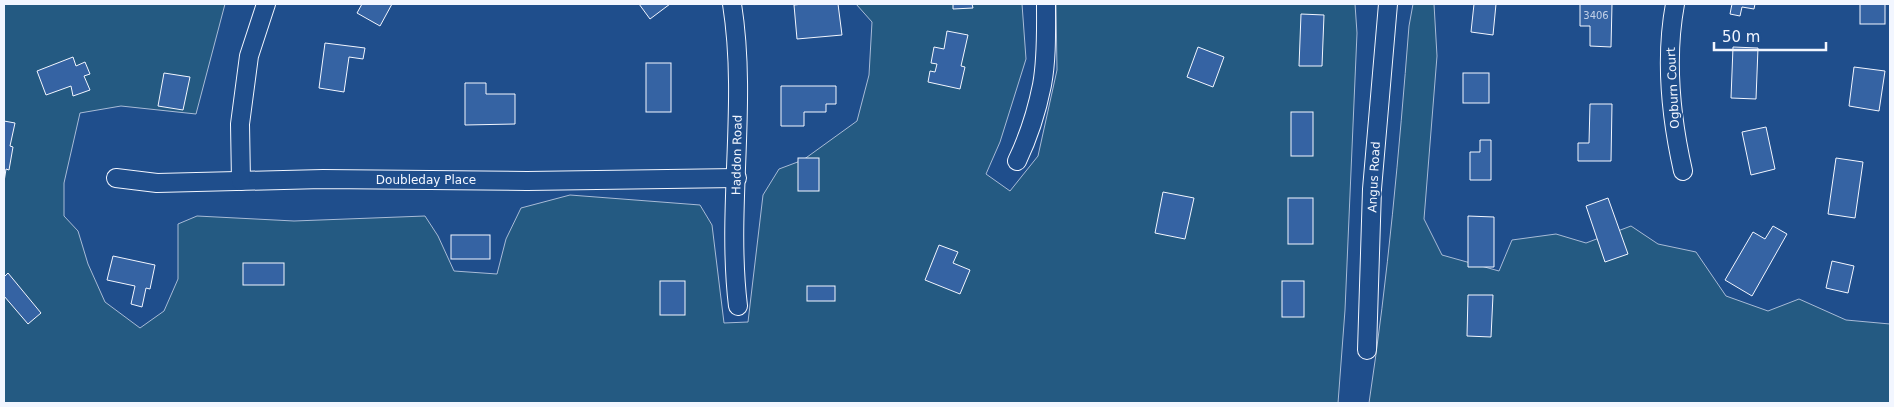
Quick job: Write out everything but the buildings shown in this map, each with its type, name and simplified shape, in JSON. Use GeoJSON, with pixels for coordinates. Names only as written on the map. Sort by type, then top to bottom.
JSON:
{"type":"FeatureCollection","features":[{"type":"Feature","properties":{"kind":"street"},"geometry":{"type":"LineString","coordinates":[[241,181],[240,124],[249,56],[266,4]]}},
{"type":"Feature","properties":{"kind":"street","name":"Haddon Road"},"geometry":{"type":"LineString","coordinates":[[732,4],[739,92],[735,261],[738,306]]}},
{"type":"Feature","properties":{"kind":"street"},"geometry":{"type":"LineString","coordinates":[[1017,161],[1042,85],[1046,56],[1046,4]]}},
{"type":"Feature","properties":{"kind":"street","name":"Angus Road"},"geometry":{"type":"LineString","coordinates":[[1368,350],[1372,189],[1388,4]]}},
{"type":"Feature","properties":{"kind":"street","name":"Ogburn Court"},"geometry":{"type":"LineString","coordinates":[[1674,4],[1670,38],[1672,113],[1683,171]]}},
{"type":"Feature","properties":{"kind":"street","name":"Doubleday Place"},"geometry":{"type":"LineString","coordinates":[[116,178],[155,182],[323,180],[527,181],[737,178]]}},
{"type":"Feature","properties":{"kind":"shaded area"},"geometry":{"type":"Polygon","coordinates":[[[4,4],[225,4],[196,114],[121,106],[80,113],[64,183],[64,216],[78,231],[88,264],[105,302],[140,328],[164,311],[178,279],[178,224],[197,216],[294,221],[425,216],[438,236],[454,271],[497,274],[506,239],[521,208],[570,195],[700,205],[712,225],[724,323],[748,322],[763,195],[779,169],[803,160],[857,121],[869,75],[872,22],[856,4],[1022,4],[1026,59],[1000,142],[986,174],[1010,191],[1038,156],[1057,70],[1056,4],[1355,4],[1357,33],[1345,310],[1338,403],[4,403],[4,4]]]}},
{"type":"Feature","properties":{"kind":"shaded area"},"geometry":{"type":"Polygon","coordinates":[[[1413,4],[1434,4],[1437,56],[1424,219],[1442,255],[1499,271],[1512,240],[1556,234],[1586,243],[1631,226],[1658,244],[1696,252],[1726,296],[1768,311],[1799,299],[1846,320],[1890,324],[1890,403],[1369,403],[1387,262],[1409,26],[1413,4]]]}}]}
